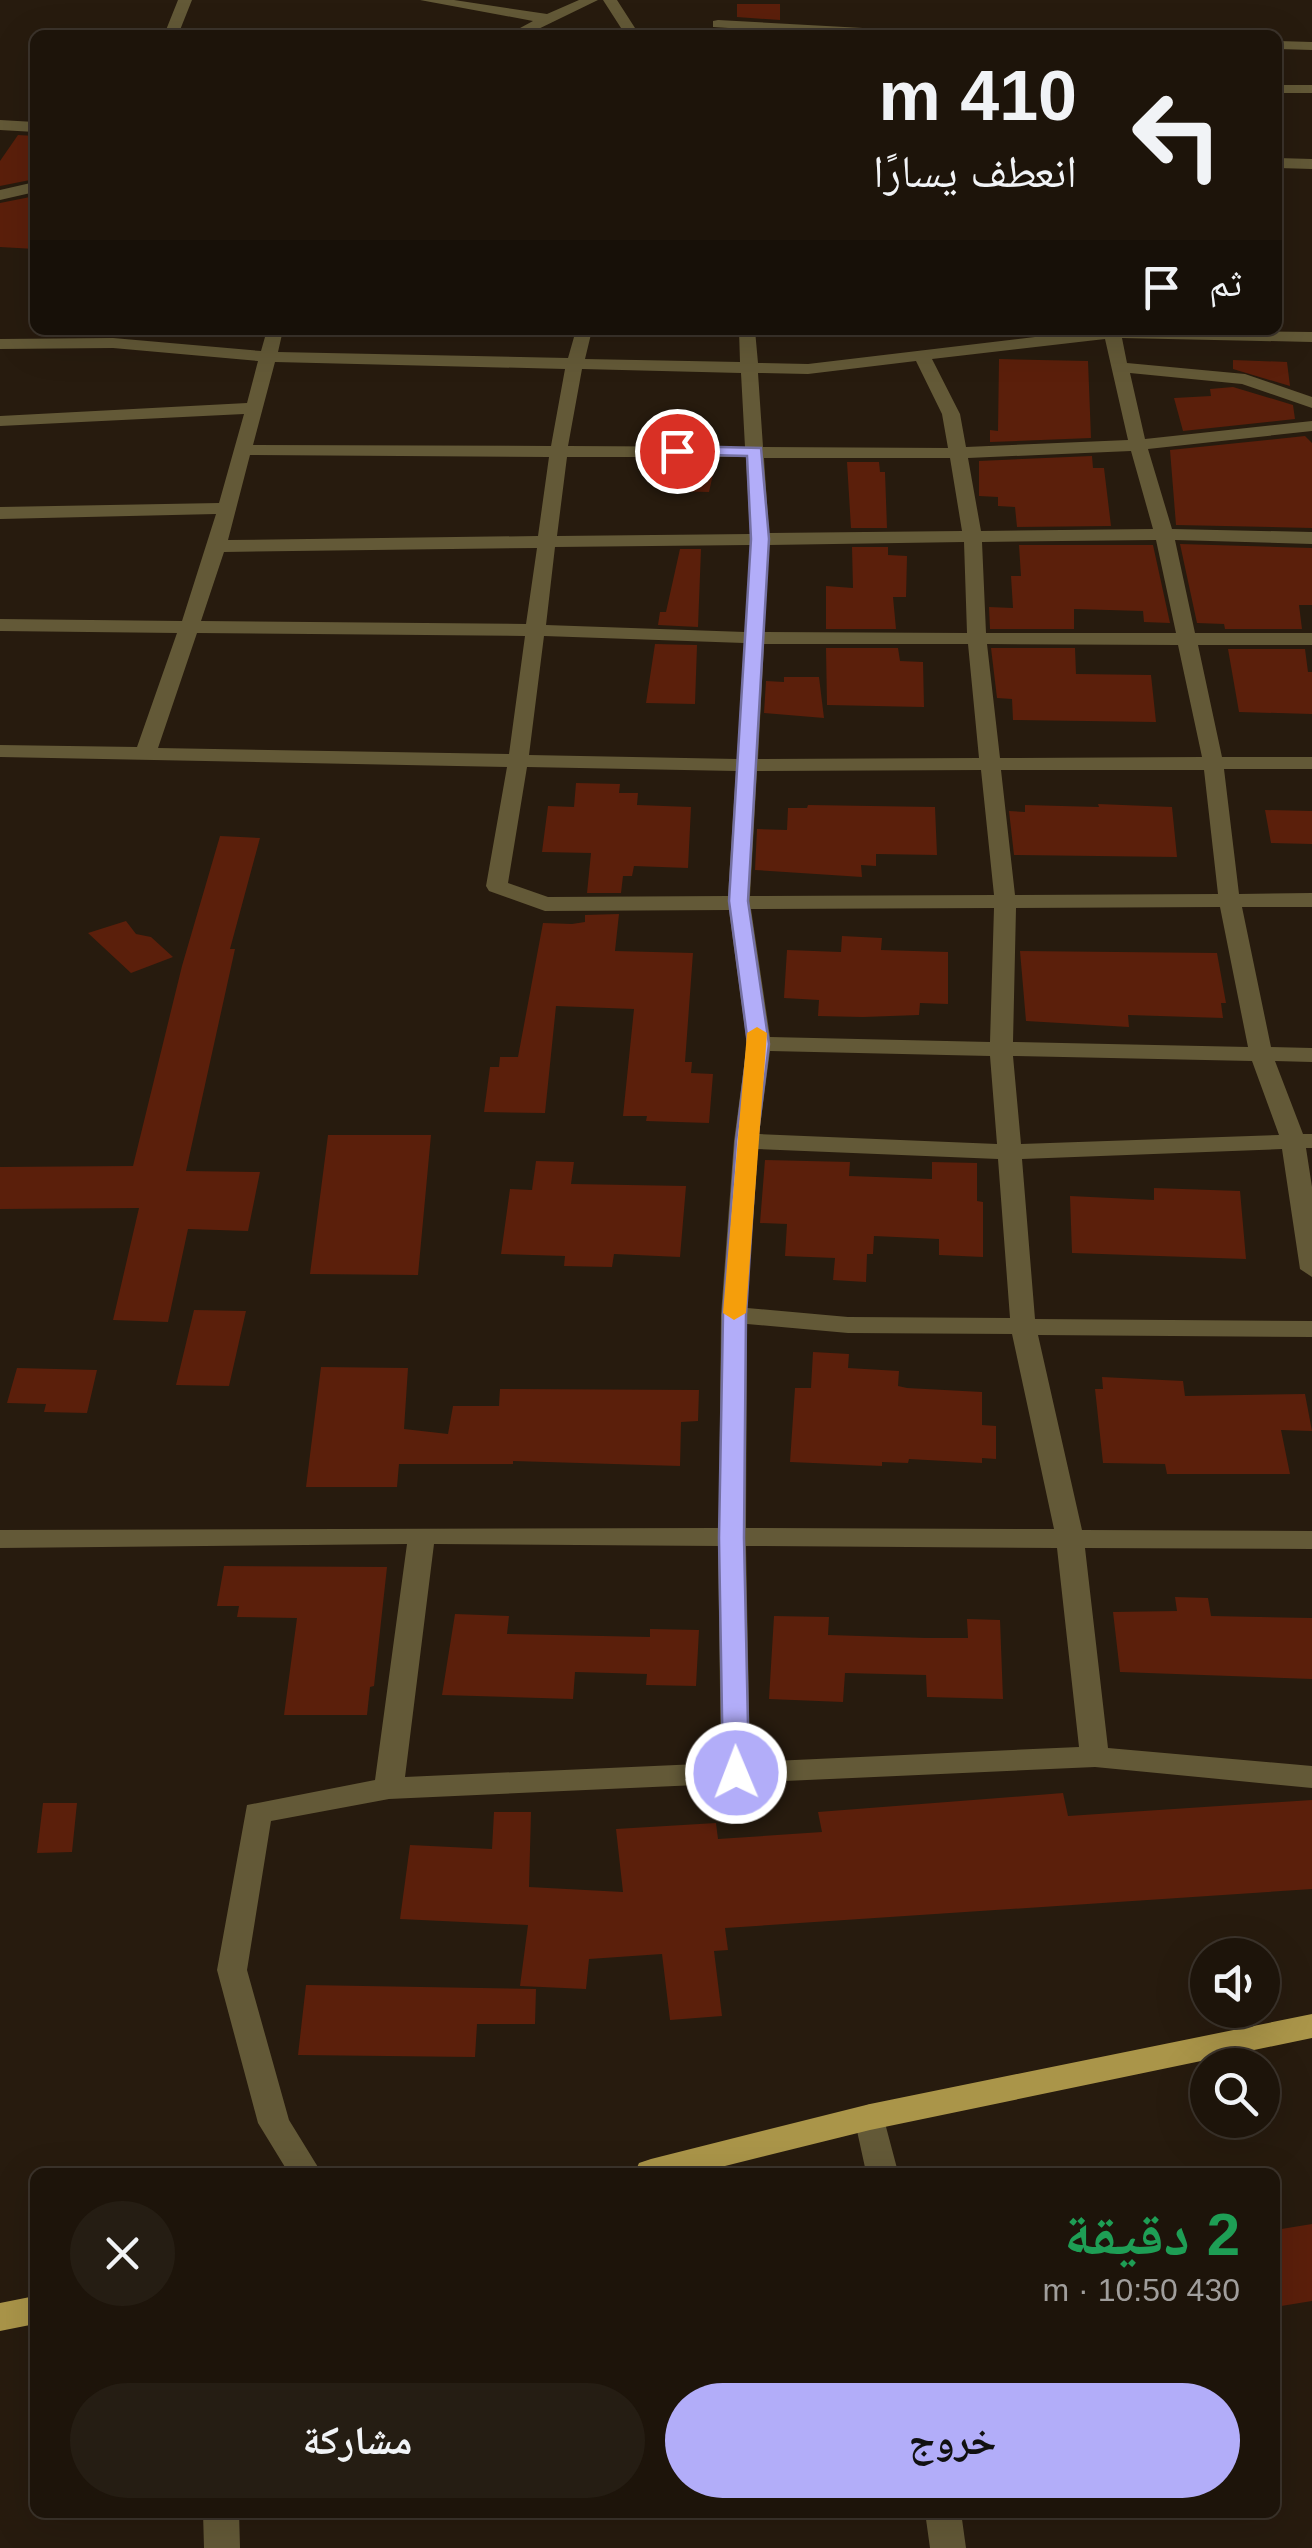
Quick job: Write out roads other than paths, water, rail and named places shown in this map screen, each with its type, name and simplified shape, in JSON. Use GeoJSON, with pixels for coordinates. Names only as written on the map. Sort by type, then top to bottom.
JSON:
{"type":"FeatureCollection","features":[{"type":"Feature","properties":{"kind":"main road"},"geometry":{"type":"LineString","coordinates":[[667,2168],[870,2117],[1312,2026]]}},
{"type":"Feature","properties":{"kind":"main road"},"geometry":{"type":"LineString","coordinates":[[0,2317],[30,2311]]}},
{"type":"Feature","properties":{"kind":"street"},"geometry":{"type":"LineString","coordinates":[[173,30],[185,0]]}},
{"type":"Feature","properties":{"kind":"street"},"geometry":{"type":"LineString","coordinates":[[427,0],[550,19]]}},
{"type":"Feature","properties":{"kind":"street"},"geometry":{"type":"LineString","coordinates":[[525,30],[591,0]]}},
{"type":"Feature","properties":{"kind":"street"},"geometry":{"type":"LineString","coordinates":[[610,0],[628,30]]}},
{"type":"Feature","properties":{"kind":"street"},"geometry":{"type":"LineString","coordinates":[[719,24],[828,30]]}},
{"type":"Feature","properties":{"kind":"street"},"geometry":{"type":"LineString","coordinates":[[1282,45],[1312,46]]}},
{"type":"Feature","properties":{"kind":"street"},"geometry":{"type":"LineString","coordinates":[[1282,89],[1312,89]]}},
{"type":"Feature","properties":{"kind":"street"},"geometry":{"type":"LineString","coordinates":[[0,125],[30,126]]}},
{"type":"Feature","properties":{"kind":"street"},"geometry":{"type":"LineString","coordinates":[[1282,163],[1312,164]]}},
{"type":"Feature","properties":{"kind":"street"},"geometry":{"type":"LineString","coordinates":[[0,195],[30,188]]}},
{"type":"Feature","properties":{"kind":"street"},"geometry":{"type":"LineString","coordinates":[[144,755],[217,546],[274,335]]}},
{"type":"Feature","properties":{"kind":"street"},"geometry":{"type":"LineString","coordinates":[[582,335],[573,365],[559,450],[532,630],[521,762],[497,886],[545,904],[1312,900]]}},
{"type":"Feature","properties":{"kind":"street"},"geometry":{"type":"LineString","coordinates":[[736,1773],[734,1315],[746,1141],[758,1044],[738,901],[760,539],[747,335]]}},
{"type":"Feature","properties":{"kind":"street"},"geometry":{"type":"LineString","coordinates":[[0,344],[114,336],[268,357],[748,369],[850,366],[1036,335]]}},
{"type":"Feature","properties":{"kind":"street"},"geometry":{"type":"LineString","coordinates":[[1112,335],[1164,534],[1213,762],[1229,899],[1262,1055],[1302,1141],[1312,1270]]}},
{"type":"Feature","properties":{"kind":"street"},"geometry":{"type":"LineString","coordinates":[[1212,335],[1312,337]]}},
{"type":"Feature","properties":{"kind":"street"},"geometry":{"type":"LineString","coordinates":[[922,356],[951,414],[974,539],[976,640],[993,762],[1005,900],[1001,1048],[1023,1325],[1070,1539],[1094,1757]]}},
{"type":"Feature","properties":{"kind":"street"},"geometry":{"type":"LineString","coordinates":[[1118,366],[1245,379],[1312,402]]}},
{"type":"Feature","properties":{"kind":"street"},"geometry":{"type":"LineString","coordinates":[[0,421],[255,408]]}},
{"type":"Feature","properties":{"kind":"street"},"geometry":{"type":"LineString","coordinates":[[243,450],[961,453],[1138,445],[1312,426]]}},
{"type":"Feature","properties":{"kind":"street"},"geometry":{"type":"LineString","coordinates":[[0,513],[226,508]]}},
{"type":"Feature","properties":{"kind":"street"},"geometry":{"type":"LineString","coordinates":[[217,546],[1164,534],[1312,538]]}},
{"type":"Feature","properties":{"kind":"street"},"geometry":{"type":"LineString","coordinates":[[0,625],[532,630],[756,638],[1312,639]]}},
{"type":"Feature","properties":{"kind":"street"},"geometry":{"type":"LineString","coordinates":[[0,751],[749,765],[1312,762]]}},
{"type":"Feature","properties":{"kind":"street"},"geometry":{"type":"LineString","coordinates":[[758,1044],[1312,1055]]}},
{"type":"Feature","properties":{"kind":"street"},"geometry":{"type":"LineString","coordinates":[[746,1141],[1010,1152],[1302,1141]]}},
{"type":"Feature","properties":{"kind":"street"},"geometry":{"type":"LineString","coordinates":[[734,1315],[848,1325],[1312,1328]]}},
{"type":"Feature","properties":{"kind":"street"},"geometry":{"type":"LineString","coordinates":[[390,1788],[422,1535]]}},
{"type":"Feature","properties":{"kind":"street"},"geometry":{"type":"LineString","coordinates":[[0,1539],[422,1535],[1312,1540]]}},
{"type":"Feature","properties":{"kind":"street"},"geometry":{"type":"LineString","coordinates":[[302,2168],[274,2123],[232,1970],[257,1813],[390,1788],[1094,1757],[1312,1777]]}},
{"type":"Feature","properties":{"kind":"street"},"geometry":{"type":"LineString","coordinates":[[870,2117],[881,2168]]}},
{"type":"Feature","properties":{"kind":"street"},"geometry":{"type":"LineString","coordinates":[[221,2518],[222,2548]]}},
{"type":"Feature","properties":{"kind":"street"},"geometry":{"type":"LineString","coordinates":[[944,2518],[948,2548]]}}]}
